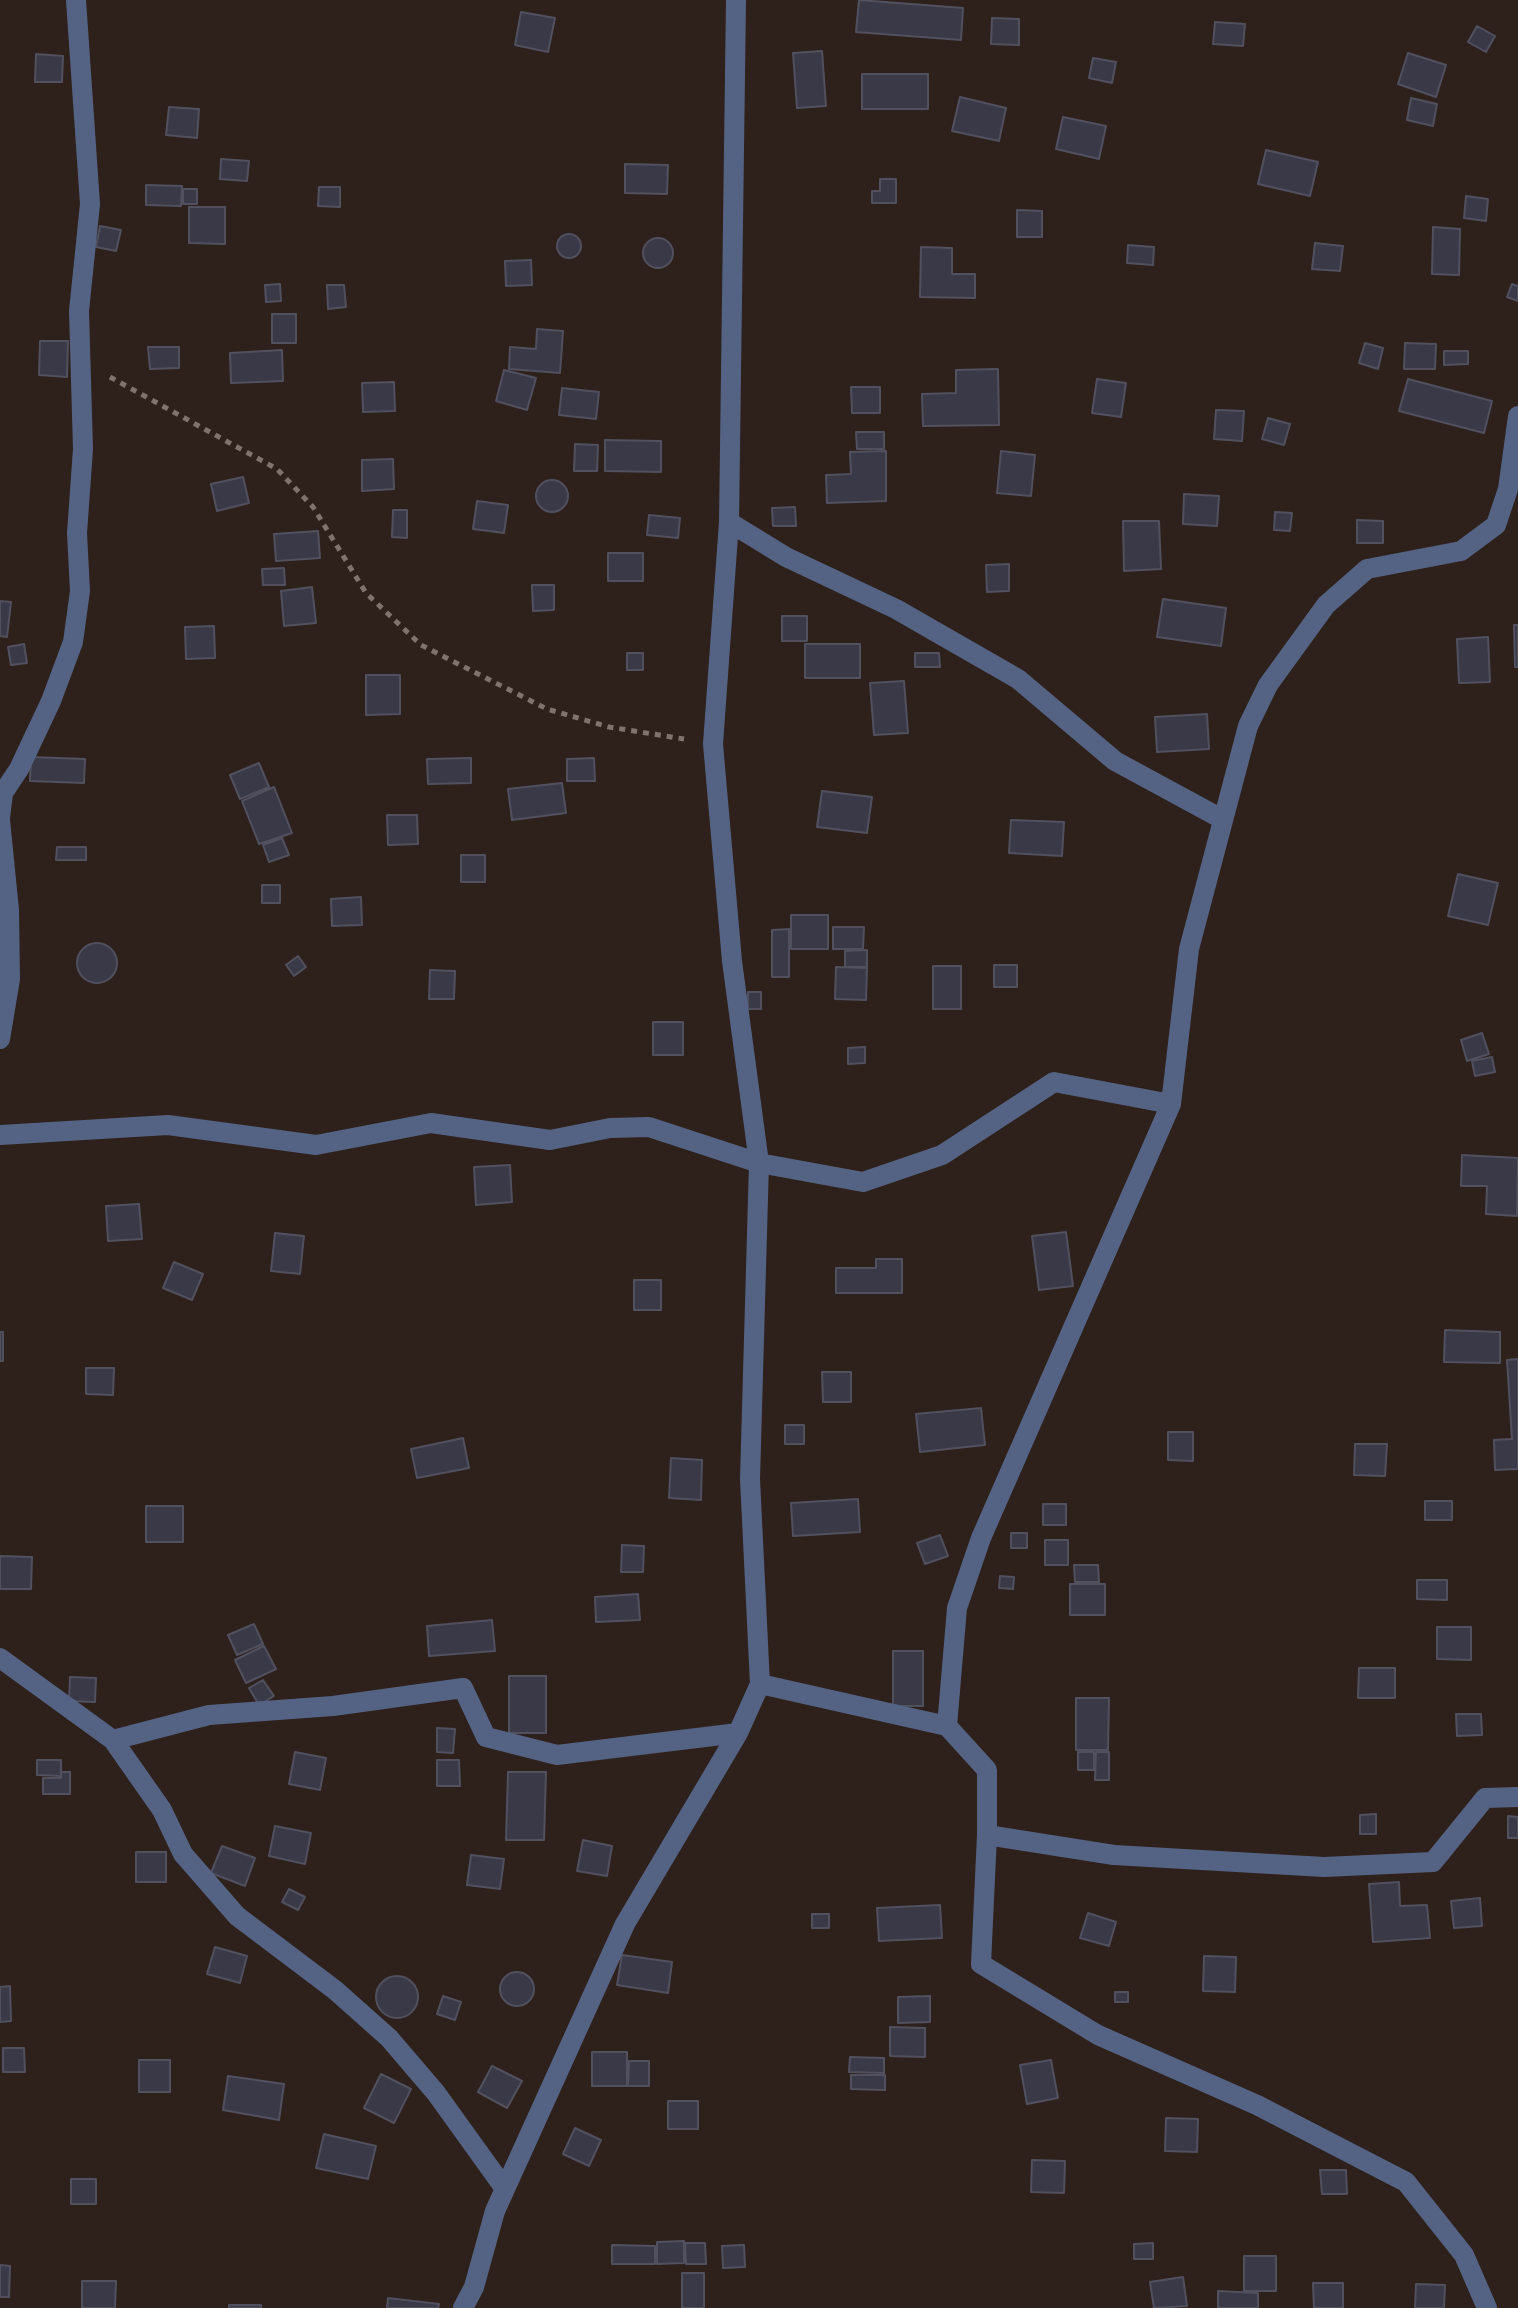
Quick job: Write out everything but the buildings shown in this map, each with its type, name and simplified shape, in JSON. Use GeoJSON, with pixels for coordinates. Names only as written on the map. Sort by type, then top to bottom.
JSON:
{"type":"FeatureCollection","features":[{"type":"Feature","properties":{"kind":"street"},"geometry":{"type":"LineString","coordinates":[[0,1039],[10,979],[9,910],[0,819],[3,793],[19,769],[51,701],[73,642],[80,591],[77,533],[83,449],[79,311],[90,204],[76,0]]}},
{"type":"Feature","properties":{"kind":"street"},"geometry":{"type":"LineString","coordinates":[[463,2308],[474,2287],[495,2211],[625,1924],[738,1733],[760,1684],[750,1479],[759,1163],[732,961],[713,744],[729,522],[736,0]]}},
{"type":"Feature","properties":{"kind":"street"},"geometry":{"type":"LineString","coordinates":[[947,1726],[957,1608],[981,1538],[1171,1104],[1189,949],[1248,726],[1268,685],[1326,605],[1367,569],[1461,551],[1496,525],[1508,489],[1518,416]]}},
{"type":"Feature","properties":{"kind":"street"},"geometry":{"type":"LineString","coordinates":[[729,522],[786,557],[896,609],[1018,679],[1115,761],[1222,819]]}},
{"type":"Feature","properties":{"kind":"street"},"geometry":{"type":"LineString","coordinates":[[0,1135],[168,1125],[316,1145],[431,1123],[550,1140],[610,1128],[649,1127],[759,1163],[863,1182],[942,1155],[1054,1082],[1171,1104]]}},
{"type":"Feature","properties":{"kind":"street"},"geometry":{"type":"LineString","coordinates":[[0,1658],[113,1740],[162,1810],[183,1854],[237,1916],[335,1990],[389,2038],[436,2093],[505,2189]]}},
{"type":"Feature","properties":{"kind":"street"},"geometry":{"type":"LineString","coordinates":[[760,1684],[947,1726],[987,1770],[981,1964],[1098,2035],[1257,2105],[1406,2182],[1464,2255],[1487,2308]]}},
{"type":"Feature","properties":{"kind":"street"},"geometry":{"type":"LineString","coordinates":[[113,1740],[209,1715],[333,1706],[463,1688],[486,1737],[557,1755],[738,1733]]}},
{"type":"Feature","properties":{"kind":"street"},"geometry":{"type":"LineString","coordinates":[[987,1835],[1129,1856],[1324,1867],[1433,1862],[1485,1798],[1518,1797]]}},
{"type":"Feature","properties":{"kind":"path"},"geometry":{"type":"LineString","coordinates":[[81,361],[277,469],[313,507],[366,593],[421,645],[547,709],[609,727],[713,744]]}}]}
